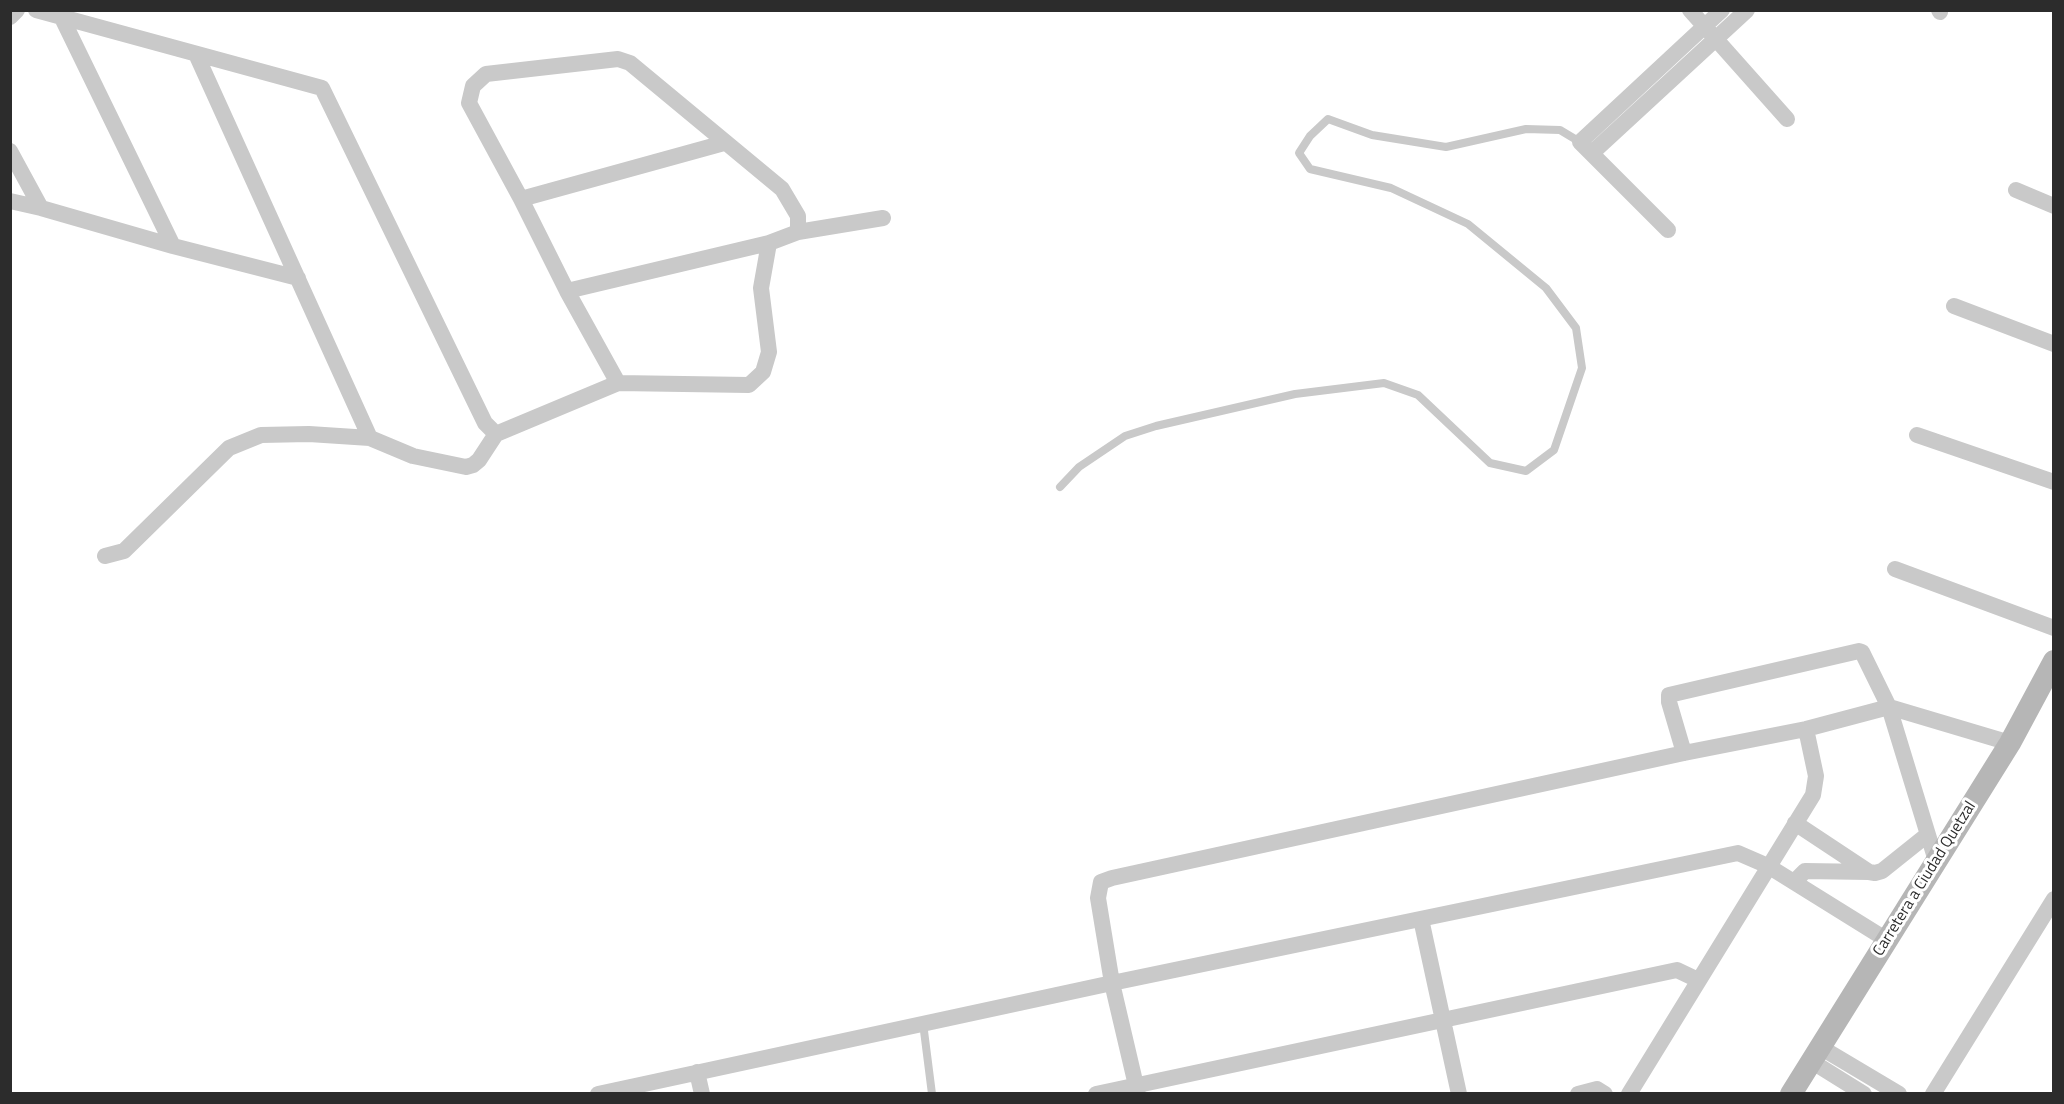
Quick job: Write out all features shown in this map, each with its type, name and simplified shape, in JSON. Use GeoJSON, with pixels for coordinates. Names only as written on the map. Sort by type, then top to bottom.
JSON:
{"type":"FeatureCollection","features":[{"type":"Feature","properties":{"kind":"main road","name":"Carretera a Ciudad Quetzal"},"geometry":{"type":"LineString","coordinates":[[1791,1094],[2010,743],[2054,660]]}},
{"type":"Feature","properties":{"kind":"street"},"geometry":{"type":"LineString","coordinates":[[10,17],[17,10]]}},
{"type":"Feature","properties":{"kind":"street"},"geometry":{"type":"LineString","coordinates":[[36,10],[322,88],[485,423],[496,434]]}},
{"type":"Feature","properties":{"kind":"street"},"geometry":{"type":"LineString","coordinates":[[1690,10],[1787,119]]}},
{"type":"Feature","properties":{"kind":"street"},"geometry":{"type":"LineString","coordinates":[[1710,33],[1722,10]]}},
{"type":"Feature","properties":{"kind":"street"},"geometry":{"type":"LineString","coordinates":[[1668,230],[1586,147],[1710,33],[1747,10]]}},
{"type":"Feature","properties":{"kind":"street"},"geometry":{"type":"LineString","coordinates":[[62,18],[173,246]]}},
{"type":"Feature","properties":{"kind":"street"},"geometry":{"type":"LineString","coordinates":[[196,54],[370,438]]}},
{"type":"Feature","properties":{"kind":"street"},"geometry":{"type":"LineString","coordinates":[[618,383],[468,103],[473,86],[486,74],[618,59],[630,63],[782,189],[798,216],[798,231]]}},
{"type":"Feature","properties":{"kind":"street"},"geometry":{"type":"LineString","coordinates":[[521,199],[724,143]]}},
{"type":"Feature","properties":{"kind":"street"},"geometry":{"type":"LineString","coordinates":[[10,151],[41,208]]}},
{"type":"Feature","properties":{"kind":"street"},"geometry":{"type":"LineString","coordinates":[[2016,190],[2054,206]]}},
{"type":"Feature","properties":{"kind":"street"},"geometry":{"type":"LineString","coordinates":[[10,201],[298,278]]}},
{"type":"Feature","properties":{"kind":"street"},"geometry":{"type":"LineString","coordinates":[[567,291],[769,243],[798,231],[883,218]]}},
{"type":"Feature","properties":{"kind":"street"},"geometry":{"type":"LineString","coordinates":[[105,555],[124,551],[229,448],[261,435],[309,434],[370,438],[413,456],[466,467],[479,460],[496,434],[618,383],[748,385],[763,372],[770,352],[761,288],[769,243]]}},
{"type":"Feature","properties":{"kind":"street"},"geometry":{"type":"LineString","coordinates":[[1954,306],[2054,344]]}},
{"type":"Feature","properties":{"kind":"street"},"geometry":{"type":"LineString","coordinates":[[1917,435],[2054,482]]}},
{"type":"Feature","properties":{"kind":"street"},"geometry":{"type":"LineString","coordinates":[[1895,569],[2054,628]]}},
{"type":"Feature","properties":{"kind":"street"},"geometry":{"type":"LineString","coordinates":[[1684,753],[1669,696],[1862,652],[1889,707],[1936,861]]}},
{"type":"Feature","properties":{"kind":"street"},"geometry":{"type":"LineString","coordinates":[[1137,1089],[1112,983],[1098,898],[1101,882],[1684,753],[1806,729],[1889,707],[2010,743]]}},
{"type":"Feature","properties":{"kind":"street"},"geometry":{"type":"LineString","coordinates":[[1629,1094],[1813,795],[1816,776],[1806,729]]}},
{"type":"Feature","properties":{"kind":"street"},"geometry":{"type":"LineString","coordinates":[[1795,823],[1869,872]]}},
{"type":"Feature","properties":{"kind":"street"},"geometry":{"type":"LineString","coordinates":[[1794,882],[1805,872],[1815,870],[1875,873],[1882,871],[1927,835]]}},
{"type":"Feature","properties":{"kind":"street"},"geometry":{"type":"LineString","coordinates":[[598,1094],[1112,983],[1738,853],[1768,866],[1887,940]]}},
{"type":"Feature","properties":{"kind":"street"},"geometry":{"type":"LineString","coordinates":[[1933,1094],[2054,899]]}},
{"type":"Feature","properties":{"kind":"street"},"geometry":{"type":"LineString","coordinates":[[1421,919],[1459,1094]]}},
{"type":"Feature","properties":{"kind":"street"},"geometry":{"type":"LineString","coordinates":[[1096,1094],[1137,1089],[1677,970],[1698,980]]}},
{"type":"Feature","properties":{"kind":"street"},"geometry":{"type":"LineString","coordinates":[[1815,1054],[1864,1094]]}},
{"type":"Feature","properties":{"kind":"street"},"geometry":{"type":"LineString","coordinates":[[1815,1054],[1899,1094]]}},
{"type":"Feature","properties":{"kind":"street"},"geometry":{"type":"LineString","coordinates":[[697,1072],[702,1094]]}},
{"type":"Feature","properties":{"kind":"street"},"geometry":{"type":"LineString","coordinates":[[1578,1094],[1597,1089],[1605,1094]]}},
{"type":"Feature","properties":{"kind":"lane"},"geometry":{"type":"LineString","coordinates":[[1060,487],[1079,467],[1125,436],[1156,426],[1295,394],[1384,382],[1418,395],[1490,463],[1526,471],[1554,450],[1582,368],[1576,328],[1546,288],[1468,224],[1391,188],[1310,169],[1299,153],[1310,136],[1328,119],[1372,135],[1446,147],[1526,129],[1560,130],[1586,147]]}},
{"type":"Feature","properties":{"kind":"lane"},"geometry":{"type":"LineString","coordinates":[[923,1023],[932,1094]]}}]}
